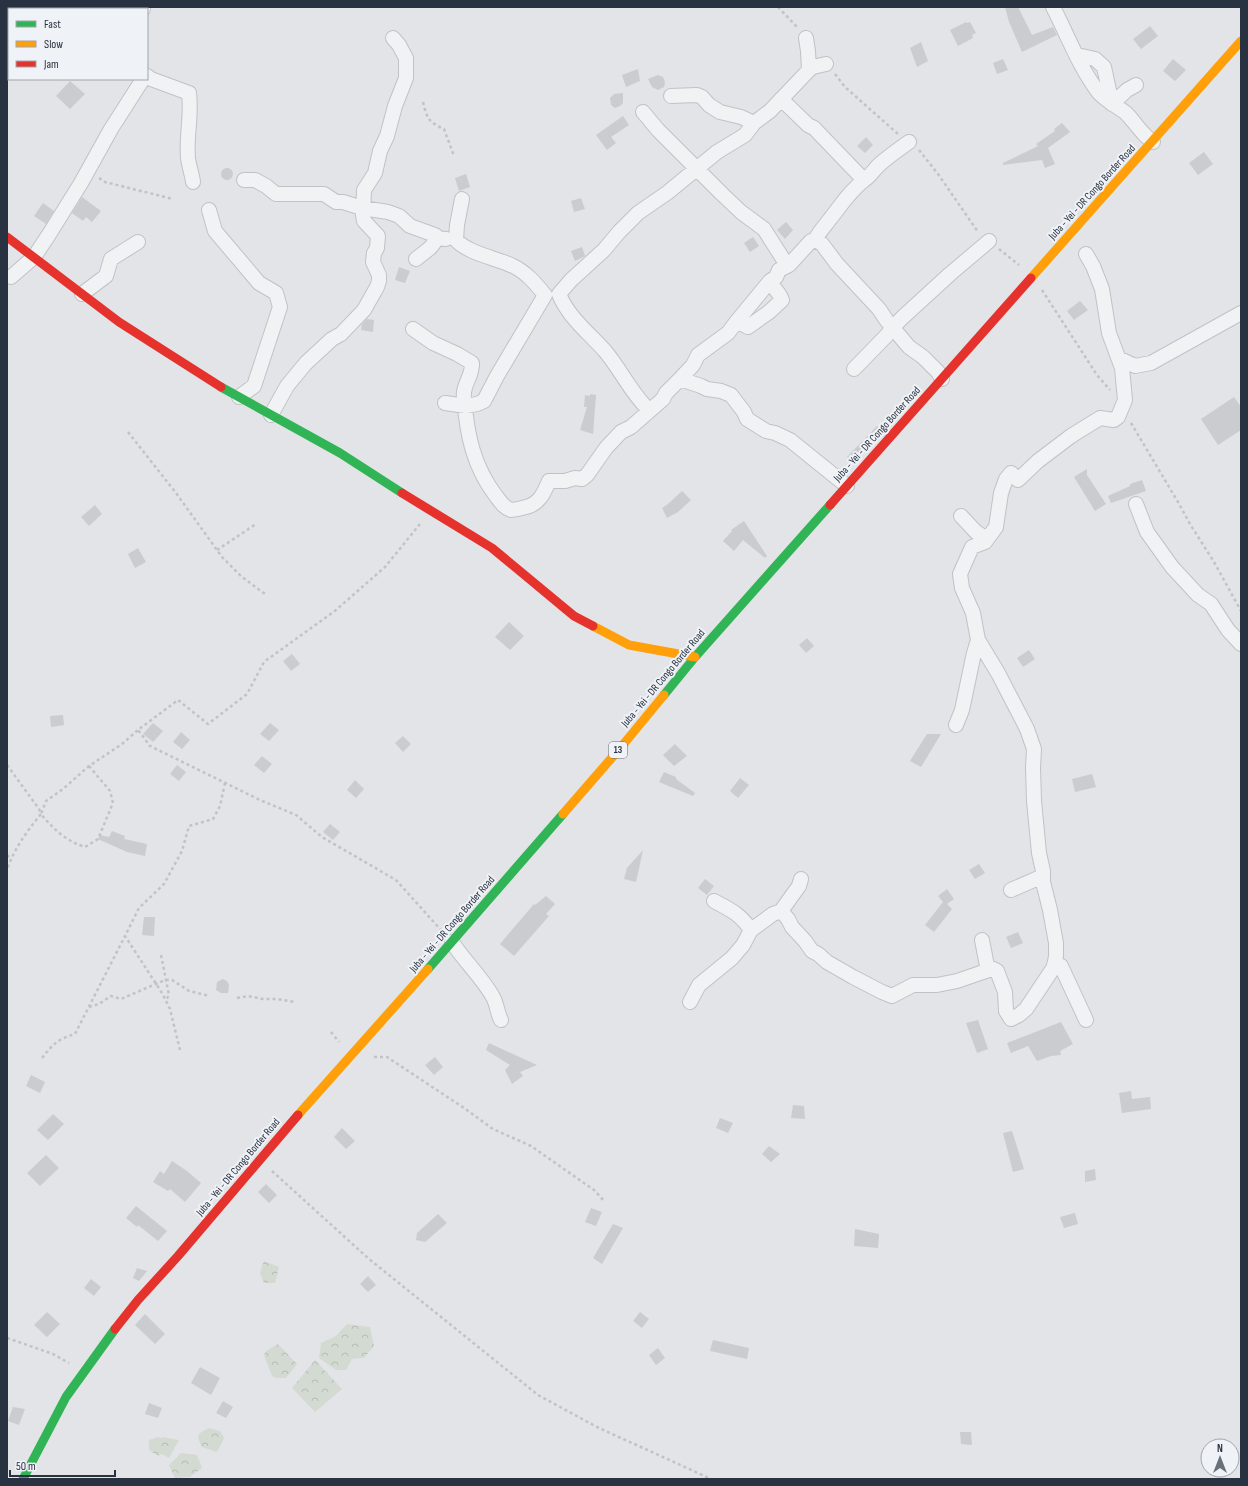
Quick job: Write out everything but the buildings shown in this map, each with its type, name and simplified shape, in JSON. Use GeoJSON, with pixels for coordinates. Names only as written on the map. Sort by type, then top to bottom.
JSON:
{"type":"FeatureCollection","features":[{"type":"Feature","properties":{"kind":"main road","name":"Juba - Yei - DR Congo Border Road"},"geometry":{"type":"LineString","coordinates":[[23,1479],[66,1398],[138,1300],[178,1256],[322,1087],[386,1018],[452,942],[616,752],[695,657],[1033,276],[1239,47]]}},
{"type":"Feature","properties":{"kind":"main road"},"geometry":{"type":"LineString","coordinates":[[7,237],[119,322],[215,384],[340,453],[492,548],[574,616],[629,645],[695,657]]}},
{"type":"Feature","properties":{"kind":"street"},"geometry":{"type":"LineString","coordinates":[[1053,7],[1073,52],[1077,55],[1088,78],[1100,93],[1126,114],[1145,136],[1153,142]]}},
{"type":"Feature","properties":{"kind":"street"},"geometry":{"type":"LineString","coordinates":[[271,415],[287,386],[306,363],[359,317],[378,287],[379,275],[373,262],[374,253],[378,248],[378,236],[364,221],[364,190],[375,173],[380,151],[387,136],[395,106],[406,78],[406,58],[400,45],[393,38]]}},
{"type":"Feature","properties":{"kind":"street"},"geometry":{"type":"LineString","coordinates":[[806,38],[809,70]]}},
{"type":"Feature","properties":{"kind":"street"},"geometry":{"type":"LineString","coordinates":[[1077,55],[1095,59],[1104,67],[1112,104]]}},
{"type":"Feature","properties":{"kind":"street"},"geometry":{"type":"LineString","coordinates":[[649,410],[627,384],[605,352],[568,312],[559,294],[570,280],[604,250],[638,213],[667,193],[729,144],[745,135],[754,123],[770,111],[809,70],[813,67],[826,64]]}},
{"type":"Feature","properties":{"kind":"street"},"geometry":{"type":"LineString","coordinates":[[148,77],[189,93],[191,106],[188,126],[188,158],[193,182]]}},
{"type":"Feature","properties":{"kind":"street"},"geometry":{"type":"LineString","coordinates":[[11,277],[34,257],[48,236],[141,80]]}},
{"type":"Feature","properties":{"kind":"street"},"geometry":{"type":"LineString","coordinates":[[1112,104],[1127,90],[1136,85]]}},
{"type":"Feature","properties":{"kind":"street"},"geometry":{"type":"LineString","coordinates":[[671,96],[697,95],[702,97],[709,105],[720,112],[728,113],[754,123]]}},
{"type":"Feature","properties":{"kind":"street"},"geometry":{"type":"LineString","coordinates":[[781,99],[808,125],[814,128],[864,180]]}},
{"type":"Feature","properties":{"kind":"street"},"geometry":{"type":"LineString","coordinates":[[643,112],[658,130],[736,208],[764,229],[785,262],[789,265]]}},
{"type":"Feature","properties":{"kind":"street"},"geometry":{"type":"LineString","coordinates":[[413,329],[433,343],[472,363],[469,380],[465,386],[465,416],[468,437],[480,470],[486,483],[504,506],[512,510],[533,506],[543,495],[548,481],[565,481],[575,478],[582,479],[587,475],[594,463],[621,432],[631,427],[663,399],[666,392],[693,365],[698,355],[728,333],[770,281],[776,277],[779,270],[789,265],[811,241],[815,240],[821,229],[845,198],[897,149],[909,142]]}},
{"type":"Feature","properties":{"kind":"street"},"geometry":{"type":"LineString","coordinates":[[244,180],[255,180],[276,194],[324,194],[336,202],[343,202],[398,216],[410,226],[435,235],[438,238]]}},
{"type":"Feature","properties":{"kind":"street"},"geometry":{"type":"LineString","coordinates":[[456,240],[462,199]]}},
{"type":"Feature","properties":{"kind":"street"},"geometry":{"type":"LineString","coordinates":[[209,210],[215,231],[259,282],[276,293],[280,307],[254,386],[239,397]]}},
{"type":"Feature","properties":{"kind":"street"},"geometry":{"type":"LineString","coordinates":[[416,259],[430,248],[438,238],[444,237],[449,240],[456,240],[465,247],[483,255],[513,265],[534,282],[545,295],[497,376],[484,401],[466,406],[445,403]]}},
{"type":"Feature","properties":{"kind":"street"},"geometry":{"type":"LineString","coordinates":[[815,240],[822,244],[837,264],[879,309],[909,347],[923,357],[938,372],[942,379]]}},
{"type":"Feature","properties":{"kind":"street"},"geometry":{"type":"LineString","coordinates":[[854,369],[893,327],[950,274],[989,241]]}},
{"type":"Feature","properties":{"kind":"street"},"geometry":{"type":"LineString","coordinates":[[82,294],[106,276],[111,259],[138,242]]}},
{"type":"Feature","properties":{"kind":"street"},"geometry":{"type":"LineString","coordinates":[[982,940],[987,966],[997,971],[1004,992],[1006,1011],[1011,1019],[1026,1009],[1054,965],[1056,956],[1056,943],[1052,915],[1043,882],[1043,871],[1039,853],[1034,801],[1034,750],[1027,728],[998,673],[978,640],[973,613],[962,588],[960,574],[972,547],[985,542],[996,526],[1002,493],[1006,479],[1011,473],[1018,480],[1038,461],[1071,436],[1100,418],[1114,420],[1118,417],[1122,408],[1125,400],[1122,368],[1109,333],[1102,289],[1093,266],[1086,254]]}},
{"type":"Feature","properties":{"kind":"street"},"geometry":{"type":"LineString","coordinates":[[737,320],[748,327],[769,312],[782,300],[780,293],[772,286],[770,281]]}},
{"type":"Feature","properties":{"kind":"street"},"geometry":{"type":"LineString","coordinates":[[1118,358],[1135,366],[1151,363],[1188,342],[1239,318]]}},
{"type":"Feature","properties":{"kind":"street"},"geometry":{"type":"LineString","coordinates":[[1123,377],[1132,374],[1143,365]]}},
{"type":"Feature","properties":{"kind":"street"},"geometry":{"type":"LineString","coordinates":[[680,379],[707,389],[721,391],[730,395],[744,412],[747,419],[766,431],[776,433],[790,440],[847,486]]}},
{"type":"Feature","properties":{"kind":"street"},"geometry":{"type":"LineString","coordinates":[[1136,504],[1146,532],[1172,567],[1198,596],[1211,604],[1228,630],[1241,644]]}},
{"type":"Feature","properties":{"kind":"street"},"geometry":{"type":"LineString","coordinates":[[962,516],[976,532],[987,539]]}},
{"type":"Feature","properties":{"kind":"street"},"geometry":{"type":"LineString","coordinates":[[956,725],[962,710],[978,640]]}},
{"type":"Feature","properties":{"kind":"street"},"geometry":{"type":"LineString","coordinates":[[1011,890],[1043,876]]}},
{"type":"Feature","properties":{"kind":"street"},"geometry":{"type":"LineString","coordinates":[[690,1002],[699,985],[732,958],[743,945],[751,930],[773,914],[781,911],[799,886],[801,879]]}},
{"type":"Feature","properties":{"kind":"street"},"geometry":{"type":"LineString","coordinates":[[714,901],[738,914],[751,930]]}},
{"type":"Feature","properties":{"kind":"street"},"geometry":{"type":"LineString","coordinates":[[781,911],[812,952],[818,954],[827,962],[853,977],[892,996],[913,985],[937,985],[957,981],[992,969]]}},
{"type":"Feature","properties":{"kind":"street"},"geometry":{"type":"LineString","coordinates":[[452,942],[461,956],[486,985],[494,998],[501,1020]]}},
{"type":"Feature","properties":{"kind":"street"},"geometry":{"type":"LineString","coordinates":[[1054,965],[1061,966],[1086,1020]]}},
{"type":"Feature","properties":{"kind":"path"},"geometry":{"type":"LineString","coordinates":[[423,102],[427,118],[444,130],[454,156]]}},
{"type":"Feature","properties":{"kind":"path"},"geometry":{"type":"LineString","coordinates":[[87,171],[105,182],[173,199]]}},
{"type":"Feature","properties":{"kind":"path"},"geometry":{"type":"LineString","coordinates":[[1033,276],[1097,375],[1122,408],[1214,562],[1241,611]]}},
{"type":"Feature","properties":{"kind":"path"},"geometry":{"type":"LineString","coordinates":[[128,432],[176,493],[222,557],[242,577],[265,594]]}},
{"type":"Feature","properties":{"kind":"path"},"geometry":{"type":"LineString","coordinates":[[7,870],[23,837],[41,814],[46,800],[64,789],[89,766],[122,744],[178,700],[208,724],[247,694],[264,662],[336,610],[385,567],[431,511]]}},
{"type":"Feature","properties":{"kind":"path"},"geometry":{"type":"LineString","coordinates":[[217,550],[256,524]]}},
{"type":"Feature","properties":{"kind":"path"},"geometry":{"type":"LineString","coordinates":[[138,730],[150,746],[225,783],[296,815],[322,837],[396,880],[452,942]]}},
{"type":"Feature","properties":{"kind":"path"},"geometry":{"type":"LineString","coordinates":[[7,765],[50,826],[73,843],[84,847],[98,839],[113,803],[110,791],[89,766]]}},
{"type":"Feature","properties":{"kind":"path"},"geometry":{"type":"LineString","coordinates":[[42,1058],[52,1045],[75,1034],[139,908],[164,884],[182,851],[189,826],[214,819],[220,806],[225,783]]}},
{"type":"Feature","properties":{"kind":"path"},"geometry":{"type":"LineString","coordinates":[[7,855],[11,860]]}},
{"type":"Feature","properties":{"kind":"path"},"geometry":{"type":"LineString","coordinates":[[125,936],[170,1009],[180,1050]]}},
{"type":"Feature","properties":{"kind":"path"},"geometry":{"type":"LineString","coordinates":[[161,956],[168,995],[165,1000]]}},
{"type":"Feature","properties":{"kind":"path"},"geometry":{"type":"LineString","coordinates":[[89,1007],[99,1004],[110,996],[121,999],[165,980],[172,980],[189,991],[210,996]]}},
{"type":"Feature","properties":{"kind":"path"},"geometry":{"type":"LineString","coordinates":[[237,998],[248,996],[295,1002]]}},
{"type":"Feature","properties":{"kind":"path"},"geometry":{"type":"LineString","coordinates":[[331,1032],[345,1049],[368,1057],[387,1057],[493,1129],[531,1146],[594,1190],[605,1202]]}},
{"type":"Feature","properties":{"kind":"path"},"geometry":{"type":"LineString","coordinates":[[260,1160],[369,1259],[538,1395],[597,1427],[711,1479]]}},
{"type":"Feature","properties":{"kind":"path"},"geometry":{"type":"LineString","coordinates":[[7,1338],[53,1354],[84,1372]]}},
{"type":"Feature","properties":{"kind":"green space"},"geometry":{"type":"Polygon","coordinates":[[[264,1261],[279,1267],[275,1283],[264,1283],[260,1273],[264,1261]]]}},
{"type":"Feature","properties":{"kind":"green space"},"geometry":{"type":"Polygon","coordinates":[[[347,1324],[370,1327],[374,1346],[364,1358],[352,1359],[346,1370],[336,1370],[319,1358],[321,1343],[336,1336],[347,1324]]]}},
{"type":"Feature","properties":{"kind":"green space"},"geometry":{"type":"Polygon","coordinates":[[[278,1344],[297,1364],[286,1378],[277,1378],[272,1376],[264,1355],[266,1351],[278,1344]]]}},
{"type":"Feature","properties":{"kind":"green space"},"geometry":{"type":"Polygon","coordinates":[[[315,1360],[342,1389],[315,1412],[292,1388],[315,1360]]]}},
{"type":"Feature","properties":{"kind":"green space"},"geometry":{"type":"Polygon","coordinates":[[[209,1428],[220,1431],[224,1438],[217,1452],[202,1447],[198,1438],[200,1433],[209,1428]]]}},
{"type":"Feature","properties":{"kind":"green space"},"geometry":{"type":"Polygon","coordinates":[[[158,1437],[179,1440],[169,1458],[162,1454],[158,1456],[149,1450],[149,1440],[158,1437]]]}},
{"type":"Feature","properties":{"kind":"green space"},"geometry":{"type":"Polygon","coordinates":[[[181,1453],[197,1455],[202,1468],[190,1477],[175,1478],[169,1465],[181,1453]]]}},
{"type":"Feature","properties":{"kind":"traffic: fast"},"geometry":{"type":"LineString","coordinates":[[221,387],[340,453],[402,493]]}},
{"type":"Feature","properties":{"kind":"traffic: fast"},"geometry":{"type":"LineString","coordinates":[[664,695],[695,657],[830,505]]}},
{"type":"Feature","properties":{"kind":"traffic: fast"},"geometry":{"type":"LineString","coordinates":[[428,969],[563,814]]}},
{"type":"Feature","properties":{"kind":"traffic: fast"},"geometry":{"type":"LineString","coordinates":[[23,1479],[66,1397],[115,1329]]}},
{"type":"Feature","properties":{"kind":"traffic: slow"},"geometry":{"type":"LineString","coordinates":[[1031,278],[1241,41]]}},
{"type":"Feature","properties":{"kind":"traffic: slow"},"geometry":{"type":"LineString","coordinates":[[593,626],[629,645],[695,657]]}},
{"type":"Feature","properties":{"kind":"traffic: slow"},"geometry":{"type":"LineString","coordinates":[[563,814],[664,695]]}},
{"type":"Feature","properties":{"kind":"traffic: slow"},"geometry":{"type":"LineString","coordinates":[[298,1115],[428,969]]}},
{"type":"Feature","properties":{"kind":"traffic: jam"},"geometry":{"type":"LineString","coordinates":[[7,237],[119,322],[221,387]]}},
{"type":"Feature","properties":{"kind":"traffic: jam"},"geometry":{"type":"LineString","coordinates":[[830,505],[1031,278]]}},
{"type":"Feature","properties":{"kind":"traffic: jam"},"geometry":{"type":"LineString","coordinates":[[402,493],[492,548],[574,616],[593,626]]}},
{"type":"Feature","properties":{"kind":"traffic: jam"},"geometry":{"type":"LineString","coordinates":[[115,1329],[138,1300],[178,1256],[298,1115]]}}]}
